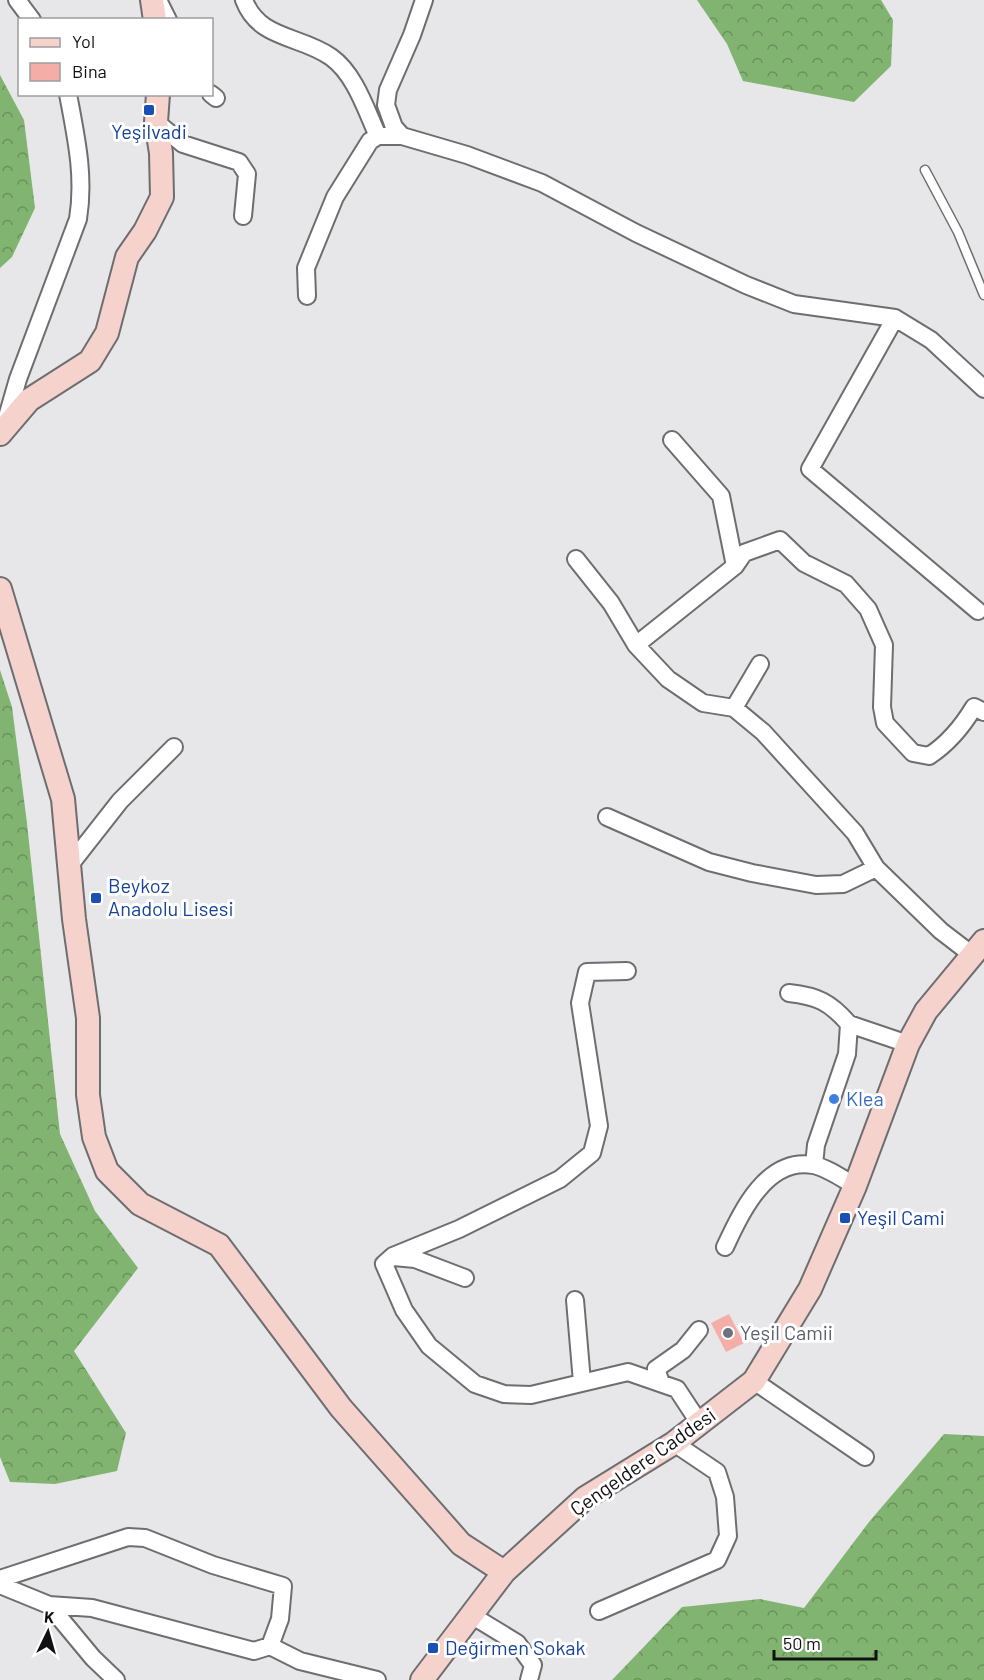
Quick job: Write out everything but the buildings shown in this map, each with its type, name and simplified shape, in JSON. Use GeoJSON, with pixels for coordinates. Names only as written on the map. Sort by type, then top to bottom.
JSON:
{"type":"FeatureCollection","features":[{"type":"Feature","properties":{"kind":"street"},"geometry":{"type":"LineString","coordinates":[[17,0],[30,18]]}},
{"type":"Feature","properties":{"kind":"street"},"geometry":{"type":"LineString","coordinates":[[152,0],[155,18]]}},
{"type":"Feature","properties":{"kind":"street"},"geometry":{"type":"LineString","coordinates":[[158,0],[167,18]]}},
{"type":"Feature","properties":{"kind":"street"},"geometry":{"type":"LineString","coordinates":[[244,0],[258,24],[330,56],[342,66],[355,87],[378,136]]}},
{"type":"Feature","properties":{"kind":"street"},"geometry":{"type":"LineString","coordinates":[[402,136],[394,127],[386,105],[388,90],[412,36],[424,0]]}},
{"type":"Feature","properties":{"kind":"street"},"geometry":{"type":"LineString","coordinates":[[2,432],[18,380],[78,219],[83,191],[79,150],[68,96]]}},
{"type":"Feature","properties":{"kind":"street"},"geometry":{"type":"LineString","coordinates":[[2,432],[29,400],[90,361],[107,333],[127,257],[145,231],[162,197],[156,122],[158,96]]}},
{"type":"Feature","properties":{"kind":"street"},"geometry":{"type":"LineString","coordinates":[[156,122],[183,144],[239,162],[247,174],[243,216]]}},
{"type":"Feature","properties":{"kind":"street"},"geometry":{"type":"LineString","coordinates":[[307,296],[306,268],[335,196],[370,141],[378,136],[402,136],[467,155],[542,183],[636,233],[746,285],[794,304],[895,318],[931,340],[984,389]]}},
{"type":"Feature","properties":{"kind":"street"},"geometry":{"type":"LineString","coordinates":[[895,318],[810,469],[978,611]]}},
{"type":"Feature","properties":{"kind":"street"},"geometry":{"type":"LineString","coordinates":[[672,440],[721,496],[735,566]]}},
{"type":"Feature","properties":{"kind":"street"},"geometry":{"type":"LineString","coordinates":[[636,645],[735,566],[744,553],[780,540],[804,563],[846,584],[868,609],[884,645],[882,707],[885,723],[913,753],[929,756],[943,747],[962,727],[974,707],[984,712]]}},
{"type":"Feature","properties":{"kind":"street"},"geometry":{"type":"LineString","coordinates":[[576,559],[611,603],[636,645],[668,679],[703,703],[734,708],[763,732],[855,833],[876,868],[941,931],[978,947]]}},
{"type":"Feature","properties":{"kind":"street"},"geometry":{"type":"LineString","coordinates":[[0,589],[63,799],[88,1018],[88,1095],[94,1137],[107,1171],[140,1204],[219,1245],[341,1408],[461,1544],[504,1572]]}},
{"type":"Feature","properties":{"kind":"street"},"geometry":{"type":"LineString","coordinates":[[734,708],[760,664]]}},
{"type":"Feature","properties":{"kind":"street"},"geometry":{"type":"LineString","coordinates":[[69,866],[120,801],[174,747]]}},
{"type":"Feature","properties":{"kind":"street"},"geometry":{"type":"LineString","coordinates":[[607,817],[709,862],[752,873],[816,885],[843,884],[876,868]]}},
{"type":"Feature","properties":{"kind":"street","name":"Çengeldere Caddesi"},"geometry":{"type":"LineString","coordinates":[[422,1680],[504,1572],[585,1498],[675,1443],[754,1381],[810,1290],[855,1186],[908,1044],[926,1011],[978,947]]}},
{"type":"Feature","properties":{"kind":"street"},"geometry":{"type":"LineString","coordinates":[[627,971],[587,972],[580,1004],[599,1126],[592,1153],[560,1179],[468,1224],[393,1256],[384,1264],[404,1310],[429,1346],[475,1384],[504,1394],[531,1395],[628,1372],[677,1389],[700,1424]]}},
{"type":"Feature","properties":{"kind":"street"},"geometry":{"type":"LineString","coordinates":[[789,993],[814,996],[840,1012],[849,1024],[908,1044]]}},
{"type":"Feature","properties":{"kind":"street"},"geometry":{"type":"LineString","coordinates":[[814,1165],[816,1144],[847,1054],[849,1024]]}},
{"type":"Feature","properties":{"kind":"street"},"geometry":{"type":"LineString","coordinates":[[725,1247],[740,1215],[763,1182],[791,1167],[814,1165],[855,1186]]}},
{"type":"Feature","properties":{"kind":"street"},"geometry":{"type":"LineString","coordinates":[[393,1256],[415,1259],[465,1278]]}},
{"type":"Feature","properties":{"kind":"street"},"geometry":{"type":"LineString","coordinates":[[574,1300],[582,1382]]}},
{"type":"Feature","properties":{"kind":"street"},"geometry":{"type":"LineString","coordinates":[[661,1383],[656,1369],[683,1350],[699,1330]]}},
{"type":"Feature","properties":{"kind":"street"},"geometry":{"type":"LineString","coordinates":[[754,1381],[865,1457]]}},
{"type":"Feature","properties":{"kind":"street"},"geometry":{"type":"LineString","coordinates":[[599,1611],[717,1560],[728,1536],[725,1497],[717,1472],[675,1443]]}},
{"type":"Feature","properties":{"kind":"street"},"geometry":{"type":"LineString","coordinates":[[0,1579],[128,1537],[145,1538],[178,1553],[283,1586],[280,1619],[270,1646]]}},
{"type":"Feature","properties":{"kind":"street"},"geometry":{"type":"LineString","coordinates":[[0,1585],[49,1605],[92,1608],[254,1651],[270,1646],[300,1660],[378,1680]]}},
{"type":"Feature","properties":{"kind":"street"},"geometry":{"type":"LineString","coordinates":[[49,1605],[93,1658],[116,1680]]}},
{"type":"Feature","properties":{"kind":"street"},"geometry":{"type":"LineString","coordinates":[[471,1615],[518,1643],[533,1665],[529,1680]]}},
{"type":"Feature","properties":{"kind":"lane"},"geometry":{"type":"LineString","coordinates":[[925,170],[958,232],[984,295]]}},
{"type":"Feature","properties":{"kind":"green space"},"geometry":{"type":"Polygon","coordinates":[[[697,0],[881,0],[893,20],[891,66],[854,102],[743,81],[727,44],[697,0]]]}},
{"type":"Feature","properties":{"kind":"green space"},"geometry":{"type":"Polygon","coordinates":[[[0,75],[24,120],[35,208],[12,257],[0,268],[0,75]]]}},
{"type":"Feature","properties":{"kind":"green space"},"geometry":{"type":"Polygon","coordinates":[[[0,670],[12,707],[27,823],[60,1134],[95,1211],[138,1268],[74,1351],[126,1433],[117,1471],[55,1484],[10,1482],[0,1457],[0,670]]]}},
{"type":"Feature","properties":{"kind":"green space"},"geometry":{"type":"Polygon","coordinates":[[[944,1434],[984,1436],[984,1680],[612,1680],[682,1607],[760,1599],[804,1608],[869,1522],[944,1434]]]}},
{"type":"Feature","properties":{"kind":"place","name":"Yeşilvadi"},"geometry":{"type":"Point","coordinates":[149,110]}},
{"type":"Feature","properties":{"kind":"place","name":"Beykoz Anadolu Lisesi"},"geometry":{"type":"Point","coordinates":[96,898]}},
{"type":"Feature","properties":{"kind":"place","name":"Klea"},"geometry":{"type":"Point","coordinates":[834,1099]}},
{"type":"Feature","properties":{"kind":"place","name":"Yeşil Cami"},"geometry":{"type":"Point","coordinates":[845,1218]}},
{"type":"Feature","properties":{"kind":"place","name":"Yeşil Camii"},"geometry":{"type":"Point","coordinates":[728,1333]}},
{"type":"Feature","properties":{"kind":"place","name":"Değirmen Sokak"},"geometry":{"type":"Point","coordinates":[433,1648]}}]}
